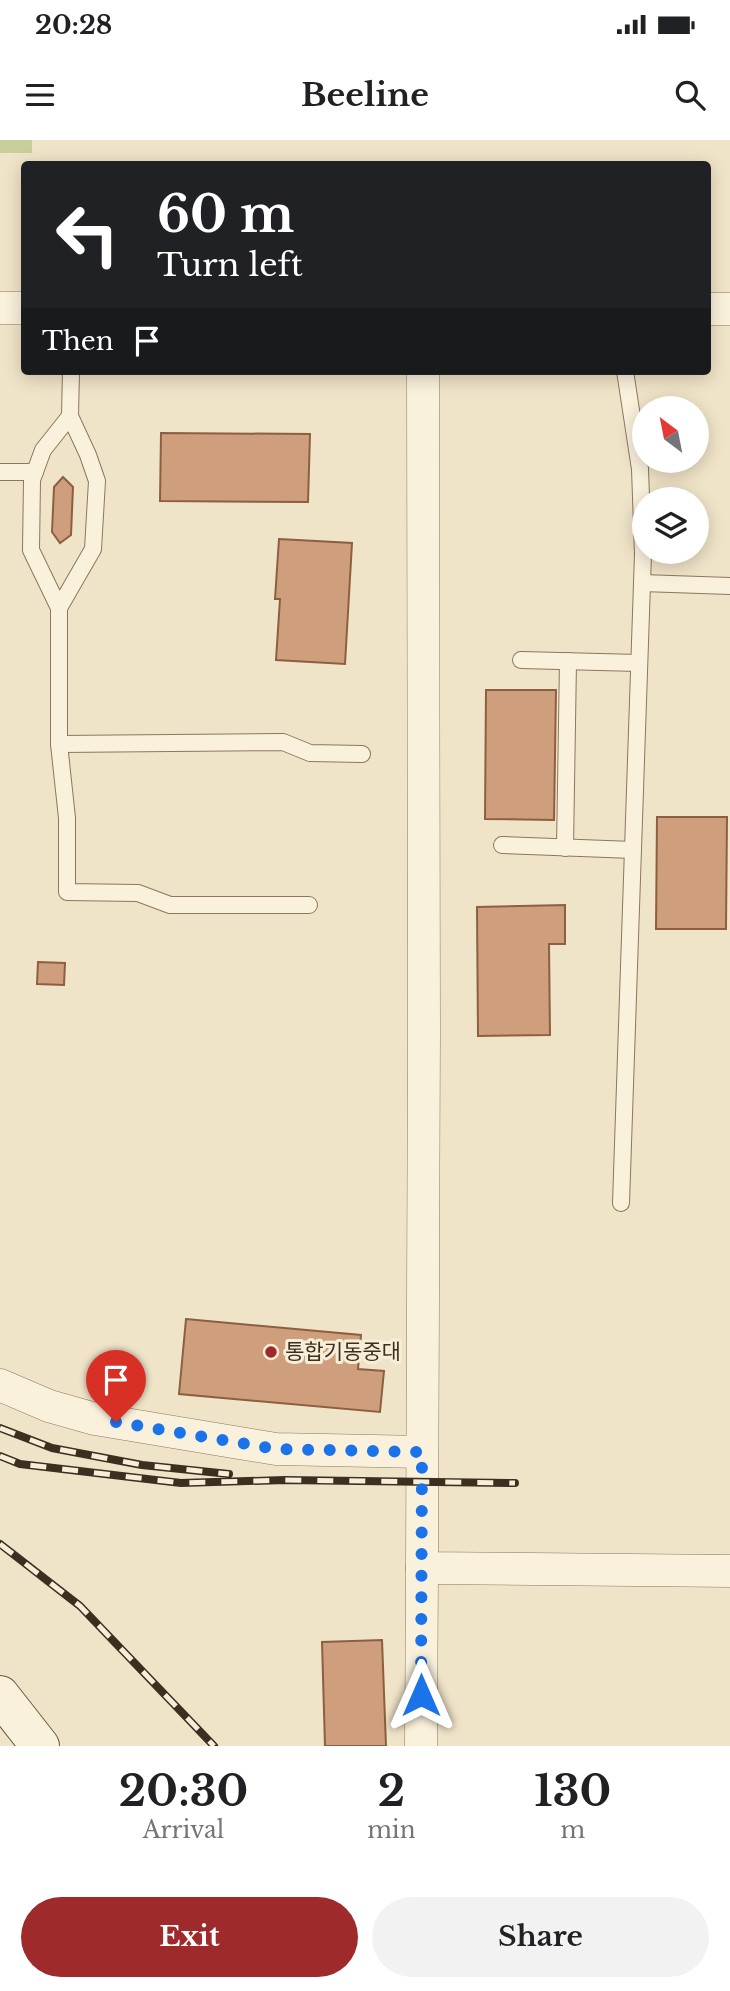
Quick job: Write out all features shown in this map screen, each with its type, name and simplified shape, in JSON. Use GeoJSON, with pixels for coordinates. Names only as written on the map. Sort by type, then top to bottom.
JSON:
{"type":"FeatureCollection","features":[{"type":"Feature","properties":{"kind":"street"},"geometry":{"type":"LineString","coordinates":[[0,308],[21,308]]}},
{"type":"Feature","properties":{"kind":"street"},"geometry":{"type":"LineString","coordinates":[[711,309],[730,309]]}},
{"type":"Feature","properties":{"kind":"street"},"geometry":{"type":"LineString","coordinates":[[421,1746],[423,375]]}},
{"type":"Feature","properties":{"kind":"street"},"geometry":{"type":"LineString","coordinates":[[0,1385],[49,1406],[95,1419],[276,1449],[422,1452]]}},
{"type":"Feature","properties":{"kind":"street"},"geometry":{"type":"LineString","coordinates":[[422,1568],[730,1571]]}},
{"type":"Feature","properties":{"kind":"street"},"geometry":{"type":"LineString","coordinates":[[0,1695],[40,1746]]}},
{"type":"Feature","properties":{"kind":"lane"},"geometry":{"type":"LineString","coordinates":[[59,608],[93,549],[97,481],[70,416],[71,375]]}},
{"type":"Feature","properties":{"kind":"lane"},"geometry":{"type":"LineString","coordinates":[[621,1203],[642,583],[640,469],[626,375]]}},
{"type":"Feature","properties":{"kind":"lane"},"geometry":{"type":"LineString","coordinates":[[70,416],[43,450],[32,480],[30,550],[59,608],[59,744],[67,818],[67,892],[138,893],[170,905],[309,905]]}},
{"type":"Feature","properties":{"kind":"lane"},"geometry":{"type":"LineString","coordinates":[[0,472],[35,472]]}},
{"type":"Feature","properties":{"kind":"lane"},"geometry":{"type":"LineString","coordinates":[[642,583],[730,586]]}},
{"type":"Feature","properties":{"kind":"lane"},"geometry":{"type":"LineString","coordinates":[[521,660],[639,663]]}},
{"type":"Feature","properties":{"kind":"lane"},"geometry":{"type":"LineString","coordinates":[[565,848],[568,662]]}},
{"type":"Feature","properties":{"kind":"lane"},"geometry":{"type":"LineString","coordinates":[[59,744],[283,742],[310,753],[362,754]]}},
{"type":"Feature","properties":{"kind":"lane"},"geometry":{"type":"LineString","coordinates":[[502,845],[633,850]]}},
{"type":"Feature","properties":{"kind":"green space"},"geometry":{"type":"Polygon","coordinates":[[[0,140],[32,140],[32,153],[0,153],[0,140]]]}},
{"type":"Feature","properties":{"kind":"building"},"geometry":{"type":"Polygon","coordinates":[[[161,433],[310,434],[308,502],[160,501],[161,433]]]}},
{"type":"Feature","properties":{"kind":"building"},"geometry":{"type":"Polygon","coordinates":[[[63,477],[73,487],[71,535],[60,543],[52,532],[54,487],[63,477]]]}},
{"type":"Feature","properties":{"kind":"building"},"geometry":{"type":"Polygon","coordinates":[[[279,539],[352,543],[345,664],[276,660],[280,599],[275,599],[279,539]]]}},
{"type":"Feature","properties":{"kind":"building"},"geometry":{"type":"Polygon","coordinates":[[[486,690],[556,690],[554,820],[485,819],[486,690]]]}},
{"type":"Feature","properties":{"kind":"building"},"geometry":{"type":"Polygon","coordinates":[[[657,817],[727,817],[726,929],[656,929],[657,817]]]}},
{"type":"Feature","properties":{"kind":"building"},"geometry":{"type":"Polygon","coordinates":[[[565,905],[565,944],[549,944],[550,1035],[478,1036],[477,907],[565,905]]]}},
{"type":"Feature","properties":{"kind":"building"},"geometry":{"type":"Polygon","coordinates":[[[38,962],[65,963],[64,985],[37,984],[38,962]]]}},
{"type":"Feature","properties":{"kind":"building","name":"통합기동중대"},"geometry":{"type":"Polygon","coordinates":[[[186,1319],[361,1335],[358,1369],[384,1371],[380,1412],[179,1394],[186,1319]]]}},
{"type":"Feature","properties":{"kind":"building"},"geometry":{"type":"Polygon","coordinates":[[[382,1640],[386,1746],[325,1746],[322,1642],[382,1640]]]}},
{"type":"Feature","properties":{"kind":"railway"},"geometry":{"type":"LineString","coordinates":[[0,1428],[52,1448],[142,1465],[229,1474]]}},
{"type":"Feature","properties":{"kind":"railway"},"geometry":{"type":"LineString","coordinates":[[0,1456],[20,1464],[181,1483],[285,1480],[515,1483]]}},
{"type":"Feature","properties":{"kind":"railway"},"geometry":{"type":"LineString","coordinates":[[0,1544],[80,1606],[214,1746]]}},
{"type":"Feature","properties":{"kind":"place","name":"통합기동중대"},"geometry":{"type":"Point","coordinates":[271,1352]}},
{"type":"Feature","properties":{"kind":"route"},"geometry":{"type":"LineString","coordinates":[[116,1422],[276,1449],[422,1452],[421,1695]]}}]}
